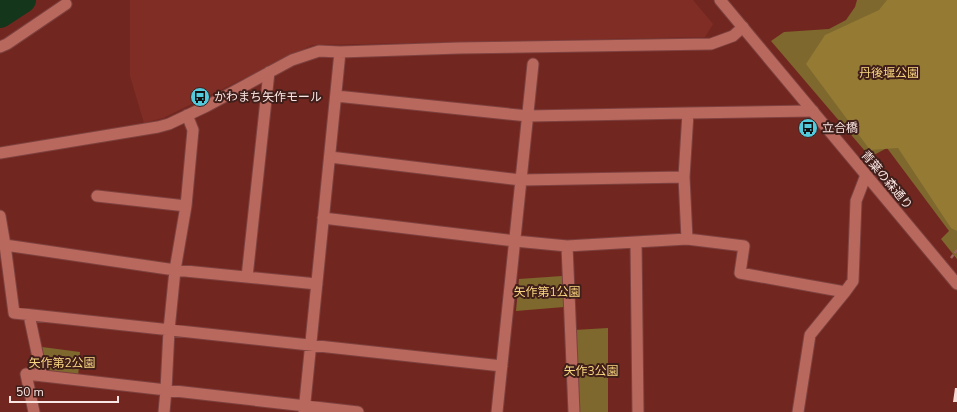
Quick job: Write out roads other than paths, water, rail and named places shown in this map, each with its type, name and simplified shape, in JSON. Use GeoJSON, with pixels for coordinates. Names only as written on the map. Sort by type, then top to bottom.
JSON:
{"type":"FeatureCollection","features":[{"type":"Feature","properties":{"kind":"street","name":"青葉の森通り"},"geometry":{"type":"LineString","coordinates":[[720,0],[957,284]]}},
{"type":"Feature","properties":{"kind":"street"},"geometry":{"type":"LineString","coordinates":[[0,47],[7,44],[66,4]]}},
{"type":"Feature","properties":{"kind":"street"},"geometry":{"type":"LineString","coordinates":[[0,152],[169,124],[207,106],[292,60],[319,51],[340,52],[489,47],[711,44],[733,36],[743,27]]}},
{"type":"Feature","properties":{"kind":"street"},"geometry":{"type":"LineString","coordinates":[[304,409],[340,52]]}},
{"type":"Feature","properties":{"kind":"street"},"geometry":{"type":"LineString","coordinates":[[497,412],[533,64]]}},
{"type":"Feature","properties":{"kind":"street"},"geometry":{"type":"LineString","coordinates":[[247,277],[269,72]]}},
{"type":"Feature","properties":{"kind":"street"},"geometry":{"type":"LineString","coordinates":[[336,96],[528,116],[813,111]]}},
{"type":"Feature","properties":{"kind":"street"},"geometry":{"type":"LineString","coordinates":[[686,239],[684,177],[688,112]]}},
{"type":"Feature","properties":{"kind":"street"},"geometry":{"type":"LineString","coordinates":[[164,412],[169,330],[176,270],[186,206],[194,130],[187,115]]}},
{"type":"Feature","properties":{"kind":"street"},"geometry":{"type":"LineString","coordinates":[[330,157],[521,180],[684,177]]}},
{"type":"Feature","properties":{"kind":"street"},"geometry":{"type":"LineString","coordinates":[[798,412],[810,335],[853,280],[856,202],[866,175]]}},
{"type":"Feature","properties":{"kind":"street"},"geometry":{"type":"LineString","coordinates":[[97,196],[186,206]]}},
{"type":"Feature","properties":{"kind":"street"},"geometry":{"type":"LineString","coordinates":[[0,216],[14,313],[502,366]]}},
{"type":"Feature","properties":{"kind":"street"},"geometry":{"type":"LineString","coordinates":[[323,218],[567,246],[686,239],[744,246],[740,273],[845,292]]}},
{"type":"Feature","properties":{"kind":"street"},"geometry":{"type":"LineString","coordinates":[[636,242],[638,412]]}},
{"type":"Feature","properties":{"kind":"street"},"geometry":{"type":"LineString","coordinates":[[5,245],[176,270],[317,284]]}},
{"type":"Feature","properties":{"kind":"street"},"geometry":{"type":"LineString","coordinates":[[567,246],[574,412]]}},
{"type":"Feature","properties":{"kind":"street"},"geometry":{"type":"LineString","coordinates":[[29,315],[42,376]]}},
{"type":"Feature","properties":{"kind":"street"},"geometry":{"type":"LineString","coordinates":[[34,412],[26,374],[166,390],[304,409],[358,412]]}},
{"type":"Feature","properties":{"kind":"waterway"},"geometry":{"type":"LineString","coordinates":[[0,15],[23,0]]}},
{"type":"Feature","properties":{"kind":"place","name":"かわまち矢作モール"},"geometry":{"type":"Point","coordinates":[200,97]}},
{"type":"Feature","properties":{"kind":"place","name":"立合橋"},"geometry":{"type":"Point","coordinates":[808,128]}},
{"type":"Feature","properties":{"kind":"park label","name":"丹後堰公園"},"geometry":{"type":"Point","coordinates":[889,73]}},
{"type":"Feature","properties":{"kind":"park label","name":"矢作第1公園"},"geometry":{"type":"Point","coordinates":[547,292]}},
{"type":"Feature","properties":{"kind":"park label","name":"矢作第2公園"},"geometry":{"type":"Point","coordinates":[62,363]}},
{"type":"Feature","properties":{"kind":"park label","name":"矢作3公園"},"geometry":{"type":"Point","coordinates":[591,371]}}]}
